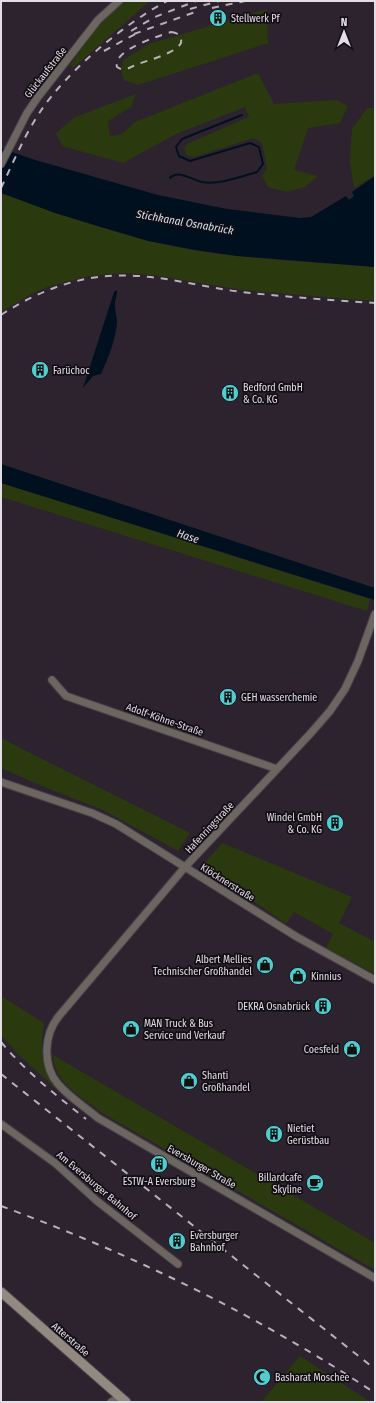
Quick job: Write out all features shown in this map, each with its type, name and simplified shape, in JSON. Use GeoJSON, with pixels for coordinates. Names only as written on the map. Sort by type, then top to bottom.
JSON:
{"type":"FeatureCollection","features":[{"type":"Feature","properties":{"kind":"street","name":"Glückaufstraße"},"geometry":{"type":"LineString","coordinates":[[1,164],[27,113],[38,97],[98,20],[119,1]]}},
{"type":"Feature","properties":{"kind":"street","name":"Hafenringstraße"},"geometry":{"type":"LineString","coordinates":[[47,1048],[50,1031],[53,1024],[185,867],[330,711],[345,689],[358,661],[375,614]]}},
{"type":"Feature","properties":{"kind":"street","name":"Adolf-Köhne-Straße"},"geometry":{"type":"LineString","coordinates":[[52,680],[66,696],[277,769]]}},
{"type":"Feature","properties":{"kind":"street","name":"Klöcknerstraße"},"geometry":{"type":"LineString","coordinates":[[1,782],[92,813],[116,824],[297,937],[375,980]]}},
{"type":"Feature","properties":{"kind":"street","name":"Eversburger Straße"},"geometry":{"type":"LineString","coordinates":[[47,1048],[48,1064],[57,1083],[65,1092],[98,1118],[375,1278]]}},
{"type":"Feature","properties":{"kind":"street","name":"Am Eversburger Bahnhof"},"geometry":{"type":"LineString","coordinates":[[1,1124],[55,1163],[97,1201],[178,1264]]}},
{"type":"Feature","properties":{"kind":"street","name":"Atterstraße"},"geometry":{"type":"LineString","coordinates":[[1,1292],[123,1400]]}},
{"type":"Feature","properties":{"kind":"street"},"geometry":{"type":"LineString","coordinates":[[111,1402],[123,1400]]}},
{"type":"Feature","properties":{"kind":"green space"},"geometry":{"type":"Polygon","coordinates":[[[125,1],[150,1],[73,68],[70,65],[95,31],[109,15],[125,1]]]}},
{"type":"Feature","properties":{"kind":"green space"},"geometry":{"type":"Polygon","coordinates":[[[267,9],[268,43],[138,85],[124,80],[121,70],[123,60],[149,44],[267,9]]]}},
{"type":"Feature","properties":{"kind":"green space"},"geometry":{"type":"Polygon","coordinates":[[[258,73],[274,104],[336,100],[348,106],[340,123],[308,128],[294,170],[318,176],[305,187],[287,192],[268,187],[262,176],[267,168],[262,143],[253,138],[194,157],[186,154],[184,148],[187,144],[249,117],[245,107],[176,134],[123,163],[62,146],[56,133],[75,117],[136,94],[131,107],[108,121],[110,136],[122,134],[135,122],[258,73]]]}},
{"type":"Feature","properties":{"kind":"green space"},"geometry":{"type":"Polygon","coordinates":[[[367,108],[375,108],[375,175],[354,188],[350,162],[352,129],[367,108]]]}},
{"type":"Feature","properties":{"kind":"green space"},"geometry":{"type":"Polygon","coordinates":[[[1,193],[120,233],[193,250],[225,255],[278,260],[375,267],[375,301],[243,290],[153,275],[123,273],[90,276],[50,286],[33,293],[1,312],[1,193]]]}},
{"type":"Feature","properties":{"kind":"green space"},"geometry":{"type":"Polygon","coordinates":[[[1,483],[370,599],[367,611],[1,497],[1,483]]]}},
{"type":"Feature","properties":{"kind":"green space"},"geometry":{"type":"Polygon","coordinates":[[[1,738],[190,833],[178,851],[105,811],[1,768],[1,738]]]}},
{"type":"Feature","properties":{"kind":"green space"},"geometry":{"type":"Polygon","coordinates":[[[222,843],[352,897],[339,923],[375,942],[375,974],[326,948],[333,934],[294,912],[286,924],[203,865],[222,843]]]}},
{"type":"Feature","properties":{"kind":"green space"},"geometry":{"type":"Polygon","coordinates":[[[1,996],[44,1023],[42,1043],[43,1058],[52,1082],[58,1091],[18,1054],[1,1035],[1,996]]]}},
{"type":"Feature","properties":{"kind":"green space"},"geometry":{"type":"Polygon","coordinates":[[[53,1055],[375,1243],[375,1270],[102,1113],[78,1095],[63,1081],[58,1074],[53,1055]]]}},
{"type":"Feature","properties":{"kind":"green space"},"geometry":{"type":"Polygon","coordinates":[[[300,1356],[369,1401],[261,1402],[300,1356]]]}},
{"type":"Feature","properties":{"kind":"water","name":"Stichkanal Osnabrück"},"geometry":{"type":"Polygon","coordinates":[[[1,148],[32,159],[158,195],[227,209],[300,218],[311,217],[346,196],[349,200],[354,196],[352,192],[375,176],[375,267],[237,256],[195,250],[148,241],[55,213],[1,193],[1,148]]]}},
{"type":"Feature","properties":{"kind":"water"},"geometry":{"type":"Polygon","coordinates":[[[117,290],[115,304],[117,322],[111,348],[101,374],[93,376],[83,388],[114,292],[117,290]]]}},
{"type":"Feature","properties":{"kind":"water","name":"Hase"},"geometry":{"type":"Polygon","coordinates":[[[1,464],[375,588],[375,600],[1,483],[1,464]]]}},
{"type":"Feature","properties":{"kind":"waterway"},"geometry":{"type":"LineString","coordinates":[[170,178],[181,175],[209,183],[230,180],[257,172],[263,164],[259,147],[250,143],[190,161],[179,156],[176,147],[182,139],[242,115]]}},
{"type":"Feature","properties":{"kind":"railway"},"geometry":{"type":"LineString","coordinates":[[1,188],[34,121],[51,97],[65,81],[97,50],[133,22],[167,1]]}},
{"type":"Feature","properties":{"kind":"railway"},"geometry":{"type":"LineString","coordinates":[[131,31],[155,17],[196,1]]}},
{"type":"Feature","properties":{"kind":"railway"},"geometry":{"type":"LineString","coordinates":[[190,9],[219,1]]}},
{"type":"Feature","properties":{"kind":"railway"},"geometry":{"type":"LineString","coordinates":[[212,8],[245,1]]}},
{"type":"Feature","properties":{"kind":"railway"},"geometry":{"type":"LineString","coordinates":[[134,34],[198,11]]}},
{"type":"Feature","properties":{"kind":"railway"},"geometry":{"type":"LineString","coordinates":[[104,51],[139,32]]}},
{"type":"Feature","properties":{"kind":"railway"},"geometry":{"type":"LineString","coordinates":[[171,32],[178,34],[181,38],[181,43],[174,50],[128,69],[120,69],[117,67],[117,61],[129,50],[147,40],[171,32]]}},
{"type":"Feature","properties":{"kind":"railway"},"geometry":{"type":"LineString","coordinates":[[1,315],[33,297],[66,284],[83,279],[119,275],[164,279],[242,292],[375,303]]}},
{"type":"Feature","properties":{"kind":"railway"},"geometry":{"type":"LineString","coordinates":[[1,1042],[31,1073],[86,1119]]}},
{"type":"Feature","properties":{"kind":"railway"},"geometry":{"type":"LineString","coordinates":[[1,1074],[375,1369]]}},
{"type":"Feature","properties":{"kind":"railway"},"geometry":{"type":"LineString","coordinates":[[1,1206],[98,1245],[194,1289],[286,1338],[375,1393]]}},
{"type":"Feature","properties":{"kind":"place","name":"Stellwerk Pf"},"geometry":{"type":"Point","coordinates":[218,18]}},
{"type":"Feature","properties":{"kind":"place","name":"Farüchoc"},"geometry":{"type":"Point","coordinates":[40,370]}},
{"type":"Feature","properties":{"kind":"place","name":"Bedford GmbH & Co. KG"},"geometry":{"type":"Point","coordinates":[230,393]}},
{"type":"Feature","properties":{"kind":"place","name":"GEH wasserchemie"},"geometry":{"type":"Point","coordinates":[228,697]}},
{"type":"Feature","properties":{"kind":"place","name":"Windel GmbH & Co. KG"},"geometry":{"type":"Point","coordinates":[335,823]}},
{"type":"Feature","properties":{"kind":"place","name":"Albert Mellies Technischer Großhandel"},"geometry":{"type":"Point","coordinates":[265,965]}},
{"type":"Feature","properties":{"kind":"place","name":"Kinnius"},"geometry":{"type":"Point","coordinates":[298,976]}},
{"type":"Feature","properties":{"kind":"place","name":"DEKRA Osnabrück"},"geometry":{"type":"Point","coordinates":[323,1006]}},
{"type":"Feature","properties":{"kind":"place","name":"MAN Truck & Bus Service und Verkauf"},"geometry":{"type":"Point","coordinates":[131,1029]}},
{"type":"Feature","properties":{"kind":"place","name":"Coesfeld"},"geometry":{"type":"Point","coordinates":[352,1049]}},
{"type":"Feature","properties":{"kind":"place","name":"Shanti Großhandel"},"geometry":{"type":"Point","coordinates":[189,1081]}},
{"type":"Feature","properties":{"kind":"place","name":"Nietiet Gerüstbau"},"geometry":{"type":"Point","coordinates":[274,1134]}},
{"type":"Feature","properties":{"kind":"place","name":"ESTW-A Eversburg"},"geometry":{"type":"Point","coordinates":[159,1164]}},
{"type":"Feature","properties":{"kind":"place","name":"Billardcafe Skyline"},"geometry":{"type":"Point","coordinates":[315,1183]}},
{"type":"Feature","properties":{"kind":"place","name":"Eversburger Bahnhof"},"geometry":{"type":"Point","coordinates":[177,1241]}},
{"type":"Feature","properties":{"kind":"place","name":"Basharat Moschee"},"geometry":{"type":"Point","coordinates":[262,1377]}}]}
